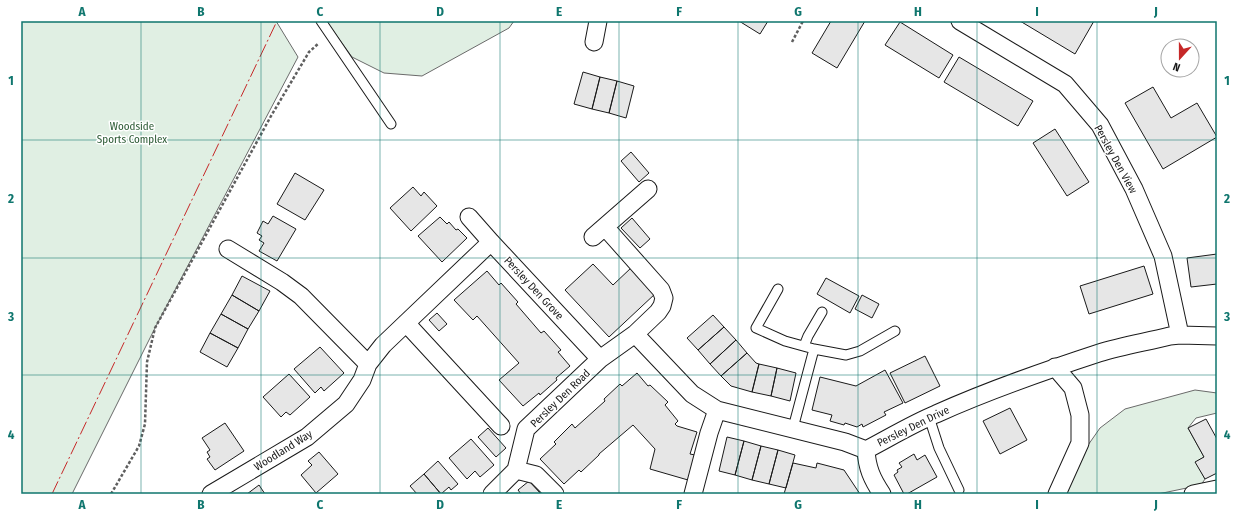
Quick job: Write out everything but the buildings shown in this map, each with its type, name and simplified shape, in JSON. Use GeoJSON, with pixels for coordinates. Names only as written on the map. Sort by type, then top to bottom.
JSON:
{"type":"FeatureCollection","features":[{"type":"Feature","properties":{"kind":"street"},"geometry":{"type":"LineString","coordinates":[[594,42],[598,21]]}},
{"type":"Feature","properties":{"kind":"street","name":"Persley Den View"},"geometry":{"type":"LineString","coordinates":[[960,21],[1066,84],[1100,126],[1134,189],[1163,256],[1180,335]]}},
{"type":"Feature","properties":{"kind":"street","name":"Persley Den Road"},"geometry":{"type":"LineString","coordinates":[[516,470],[526,429],[600,359],[635,334],[658,312],[662,306],[664,298],[661,290],[599,232],[648,189]]}},
{"type":"Feature","properties":{"kind":"street","name":"Persley Den Grove"},"geometry":{"type":"LineString","coordinates":[[469,216],[491,242],[600,359]]}},
{"type":"Feature","properties":{"kind":"street","name":"Woodland Way"},"geometry":{"type":"LineString","coordinates":[[211,494],[307,437],[346,404],[362,380],[368,364],[383,345],[491,242]]}},
{"type":"Feature","properties":{"kind":"street"},"geometry":{"type":"LineString","coordinates":[[228,249],[282,282],[301,296],[368,364]]}},
{"type":"Feature","properties":{"kind":"street"},"geometry":{"type":"LineString","coordinates":[[406,323],[501,426]]}},
{"type":"Feature","properties":{"kind":"street","name":"Persley Den Drive"},"geometry":{"type":"LineString","coordinates":[[635,334],[692,394],[717,410],[793,428],[845,442],[866,450],[929,417],[1000,387],[1099,353],[1156,339],[1180,335],[1217,336]]}},
{"type":"Feature","properties":{"kind":"street"},"geometry":{"type":"LineString","coordinates":[[1056,367],[1073,388],[1080,415],[1080,443],[1057,494]]}},
{"type":"Feature","properties":{"kind":"street"},"geometry":{"type":"LineString","coordinates":[[694,494],[709,433],[717,410]]}},
{"type":"Feature","properties":{"kind":"street"},"geometry":{"type":"LineString","coordinates":[[866,450],[867,463],[873,480],[882,494]]}},
{"type":"Feature","properties":{"kind":"street"},"geometry":{"type":"LineString","coordinates":[[492,494],[516,470],[536,475],[555,494]]}},
{"type":"Feature","properties":{"kind":"street"},"geometry":{"type":"LineString","coordinates":[[1193,494],[1217,489]]}},
{"type":"Feature","properties":{"kind":"lane"},"geometry":{"type":"LineString","coordinates":[[322,21],[391,124]]}},
{"type":"Feature","properties":{"kind":"lane"},"geometry":{"type":"LineString","coordinates":[[778,289],[756,328],[785,341],[814,349],[846,354],[860,351],[895,331]]}},
{"type":"Feature","properties":{"kind":"lane"},"geometry":{"type":"LineString","coordinates":[[804,346],[822,312]]}},
{"type":"Feature","properties":{"kind":"lane"},"geometry":{"type":"LineString","coordinates":[[793,428],[814,349]]}},
{"type":"Feature","properties":{"kind":"lane"},"geometry":{"type":"LineString","coordinates":[[929,417],[939,448],[960,490]]}},
{"type":"Feature","properties":{"kind":"path"},"geometry":{"type":"LineString","coordinates":[[792,42],[803,21]]}},
{"type":"Feature","properties":{"kind":"path"},"geometry":{"type":"LineString","coordinates":[[111,494],[139,446],[145,424],[147,362],[155,328],[271,116],[309,52],[331,34]]}},
{"type":"Feature","properties":{"kind":"green space","name":"Woodside Sports Complex"},"geometry":{"type":"Polygon","coordinates":[[[21,21],[276,21],[298,57],[155,328],[72,494],[21,494],[21,21]]]}},
{"type":"Feature","properties":{"kind":"green space"},"geometry":{"type":"Polygon","coordinates":[[[326,21],[514,21],[509,28],[422,76],[384,73],[352,57],[326,21]]]}},
{"type":"Feature","properties":{"kind":"green space"},"geometry":{"type":"Polygon","coordinates":[[[1195,390],[1217,393],[1217,413],[1196,418],[1188,428],[1204,457],[1196,462],[1205,479],[1201,485],[1158,494],[1065,494],[1086,448],[1100,428],[1125,409],[1195,390]]]}},
{"type":"Feature","properties":{"kind":"power"},"geometry":{"type":"LineString","coordinates":[[52,494],[277,21]]}}]}
